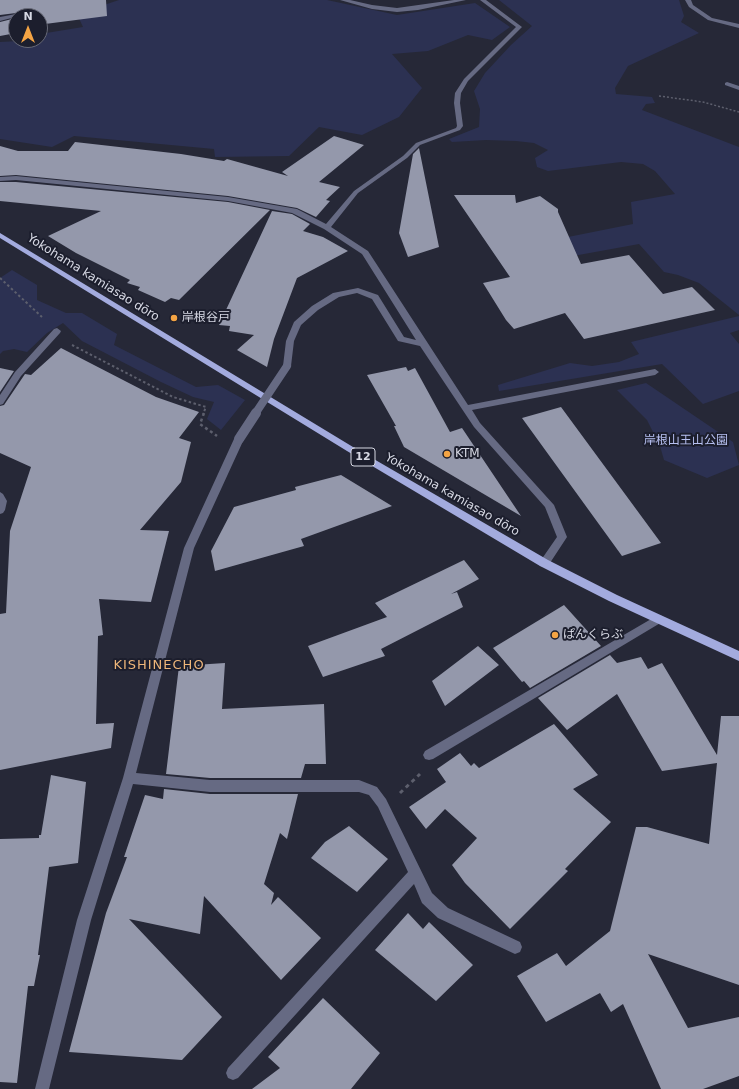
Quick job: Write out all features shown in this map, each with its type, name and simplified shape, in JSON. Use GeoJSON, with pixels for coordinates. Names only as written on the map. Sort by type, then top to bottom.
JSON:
{"type":"FeatureCollection","features":[{"type":"Feature","properties":{"kind":"main road","name":"Yokohama kamiasao dōro"},"geometry":{"type":"LineString","coordinates":[[0,235],[350,449],[544,563],[658,619],[739,656]]}},
{"type":"Feature","properties":{"kind":"street"},"geometry":{"type":"LineString","coordinates":[[343,0],[372,7],[397,10],[463,0]]}},
{"type":"Feature","properties":{"kind":"street"},"geometry":{"type":"LineString","coordinates":[[327,227],[356,192],[405,157],[418,144],[458,129],[460,126],[456,103],[458,94],[466,80],[519,27],[483,0]]}},
{"type":"Feature","properties":{"kind":"street"},"geometry":{"type":"LineString","coordinates":[[688,0],[691,6],[710,19],[739,26]]}},
{"type":"Feature","properties":{"kind":"street"},"geometry":{"type":"LineString","coordinates":[[727,84],[738,87]]}},
{"type":"Feature","properties":{"kind":"street"},"geometry":{"type":"LineString","coordinates":[[0,179],[16,178],[228,199],[294,211],[327,227],[365,253],[477,425],[549,504],[562,537],[544,563]]}},
{"type":"Feature","properties":{"kind":"street"},"geometry":{"type":"LineString","coordinates":[[42,1089],[84,920],[129,778],[189,548],[238,443],[287,366],[290,341],[297,324],[314,308],[336,295],[358,290],[375,297],[401,339],[423,344]]}},
{"type":"Feature","properties":{"kind":"street"},"geometry":{"type":"LineString","coordinates":[[0,402],[18,374],[57,332]]}},
{"type":"Feature","properties":{"kind":"street"},"geometry":{"type":"LineString","coordinates":[[466,408],[655,372]]}},
{"type":"Feature","properties":{"kind":"street"},"geometry":{"type":"LineString","coordinates":[[0,496],[2,501],[0,510]]}},
{"type":"Feature","properties":{"kind":"street"},"geometry":{"type":"LineString","coordinates":[[429,755],[658,619]]}},
{"type":"Feature","properties":{"kind":"street"},"geometry":{"type":"LineString","coordinates":[[129,778],[210,786],[359,786],[373,791],[384,808],[426,898],[443,913],[515,947]]}},
{"type":"Feature","properties":{"kind":"street"},"geometry":{"type":"LineString","coordinates":[[233,1072],[415,874]]}},
{"type":"Feature","properties":{"kind":"path"},"geometry":{"type":"LineString","coordinates":[[659,96],[703,102],[739,112]]}},
{"type":"Feature","properties":{"kind":"path"},"geometry":{"type":"LineString","coordinates":[[0,278],[57,332]]}},
{"type":"Feature","properties":{"kind":"path"},"geometry":{"type":"LineString","coordinates":[[70,343],[88,354],[173,397],[206,407],[200,424],[227,444],[238,443]]}},
{"type":"Feature","properties":{"kind":"path"},"geometry":{"type":"LineString","coordinates":[[384,808],[420,774],[429,755]]}},
{"type":"Feature","properties":{"kind":"green space"},"geometry":{"type":"Polygon","coordinates":[[[119,0],[327,0],[397,15],[475,3],[510,27],[492,40],[468,35],[428,51],[392,54],[422,88],[399,117],[362,135],[319,127],[289,156],[215,157],[214,149],[74,136],[52,147],[0,139],[0,42],[8,42],[8,48],[48,48],[48,33],[83,27],[77,14],[119,0]]]}},
{"type":"Feature","properties":{"kind":"green space"},"geometry":{"type":"Polygon","coordinates":[[[499,0],[679,0],[684,16],[681,22],[699,33],[628,66],[615,88],[616,94],[652,97],[655,103],[646,104],[642,110],[739,147],[739,315],[699,283],[678,275],[664,272],[639,244],[540,262],[528,245],[633,224],[631,202],[675,194],[655,171],[643,164],[621,162],[548,171],[537,167],[535,158],[548,150],[534,143],[486,140],[452,142],[449,139],[479,127],[480,109],[474,91],[485,73],[511,45],[532,26],[499,0]]]}},
{"type":"Feature","properties":{"kind":"green space"},"geometry":{"type":"Polygon","coordinates":[[[12,270],[37,285],[37,300],[66,313],[82,313],[117,334],[114,345],[196,387],[218,385],[245,400],[221,430],[207,419],[214,402],[193,397],[82,341],[63,323],[47,333],[27,352],[14,349],[3,351],[0,354],[0,278],[12,270]]]}},
{"type":"Feature","properties":{"kind":"green space"},"geometry":{"type":"Polygon","coordinates":[[[739,316],[739,330],[730,333],[739,344],[739,391],[703,404],[662,364],[499,391],[498,385],[570,363],[592,366],[619,362],[639,354],[631,342],[739,316]]]}},
{"type":"Feature","properties":{"kind":"green space","name":"岸根山王山公園"},"geometry":{"type":"Polygon","coordinates":[[[646,383],[733,442],[739,465],[707,478],[664,460],[660,446],[647,420],[617,390],[646,383]]]}},
{"type":"Feature","properties":{"kind":"building"},"geometry":{"type":"Polygon","coordinates":[[[0,0],[106,0],[107,16],[48,24],[48,8],[8,8],[8,14],[0,15],[0,0]]]}},
{"type":"Feature","properties":{"kind":"building"},"geometry":{"type":"Polygon","coordinates":[[[8,20],[8,34],[0,36],[0,22],[8,20]]]}},
{"type":"Feature","properties":{"kind":"building"},"geometry":{"type":"Polygon","coordinates":[[[334,136],[364,145],[319,182],[340,187],[326,200],[330,201],[316,217],[297,208],[228,196],[16,175],[0,176],[0,146],[18,151],[68,151],[75,142],[181,154],[224,161],[227,159],[288,176],[282,172],[334,136]]]}},
{"type":"Feature","properties":{"kind":"building"},"geometry":{"type":"Polygon","coordinates":[[[419,148],[439,247],[408,257],[399,233],[413,154],[419,148]]]}},
{"type":"Feature","properties":{"kind":"building"},"geometry":{"type":"Polygon","coordinates":[[[0,182],[16,182],[228,202],[270,210],[179,300],[171,298],[165,302],[138,290],[140,287],[127,283],[130,280],[76,253],[48,236],[101,211],[0,201],[0,182]]]}},
{"type":"Feature","properties":{"kind":"building"},"geometry":{"type":"Polygon","coordinates":[[[454,195],[515,195],[516,203],[540,196],[558,209],[581,264],[629,255],[663,294],[692,287],[715,310],[584,339],[565,313],[514,329],[506,320],[483,283],[510,277],[454,195]]]}},
{"type":"Feature","properties":{"kind":"building"},"geometry":{"type":"Polygon","coordinates":[[[272,211],[292,214],[310,224],[303,231],[323,237],[348,251],[297,278],[274,339],[267,367],[237,350],[254,335],[229,331],[230,326],[219,325],[272,211]]]}},
{"type":"Feature","properties":{"kind":"building"},"geometry":{"type":"Polygon","coordinates":[[[61,348],[156,397],[199,412],[179,438],[191,442],[181,482],[140,530],[169,531],[151,602],[99,599],[103,635],[98,636],[96,724],[114,723],[111,748],[0,770],[0,614],[6,613],[10,531],[31,467],[0,453],[0,406],[4,405],[25,374],[31,375],[61,348]]]}},
{"type":"Feature","properties":{"kind":"building"},"geometry":{"type":"Polygon","coordinates":[[[406,367],[408,371],[415,368],[450,432],[462,428],[521,516],[404,447],[394,426],[396,426],[367,375],[406,367]]]}},
{"type":"Feature","properties":{"kind":"building"},"geometry":{"type":"Polygon","coordinates":[[[0,368],[14,371],[0,392],[0,368]]]}},
{"type":"Feature","properties":{"kind":"building"},"geometry":{"type":"Polygon","coordinates":[[[561,407],[661,543],[622,556],[522,418],[561,407]]]}},
{"type":"Feature","properties":{"kind":"building"},"geometry":{"type":"Polygon","coordinates":[[[341,475],[392,506],[301,539],[304,546],[215,571],[211,551],[234,507],[296,490],[295,487],[341,475]]]}},
{"type":"Feature","properties":{"kind":"building"},"geometry":{"type":"Polygon","coordinates":[[[464,560],[479,579],[451,594],[457,592],[463,607],[381,649],[385,656],[323,677],[308,646],[387,617],[375,603],[464,560]]]}},
{"type":"Feature","properties":{"kind":"building"},"geometry":{"type":"Polygon","coordinates":[[[564,605],[601,646],[530,688],[524,681],[522,682],[493,648],[564,605]]]}},
{"type":"Feature","properties":{"kind":"building"},"geometry":{"type":"Polygon","coordinates":[[[478,646],[499,665],[445,706],[432,681],[478,646]]]}},
{"type":"Feature","properties":{"kind":"building"},"geometry":{"type":"Polygon","coordinates":[[[610,655],[617,663],[641,657],[648,669],[662,663],[717,755],[721,716],[739,716],[739,985],[648,954],[688,1028],[739,1017],[739,1076],[703,1089],[661,1089],[623,1004],[611,1012],[600,993],[546,1022],[517,976],[557,953],[566,966],[610,931],[636,827],[647,827],[709,844],[717,763],[662,771],[617,694],[567,730],[538,698],[610,655]]]}},
{"type":"Feature","properties":{"kind":"building"},"geometry":{"type":"Polygon","coordinates":[[[225,663],[222,709],[324,704],[326,764],[305,764],[301,778],[210,778],[166,774],[179,666],[225,663]]]}},
{"type":"Feature","properties":{"kind":"building"},"geometry":{"type":"Polygon","coordinates":[[[554,724],[598,775],[573,789],[611,822],[565,869],[568,871],[510,929],[465,883],[452,865],[477,838],[445,809],[426,829],[409,807],[446,782],[437,769],[460,753],[471,766],[474,763],[479,768],[554,724]]]}},
{"type":"Feature","properties":{"kind":"building"},"geometry":{"type":"Polygon","coordinates":[[[51,775],[86,782],[78,863],[49,867],[38,955],[40,955],[34,986],[28,986],[17,1083],[0,1082],[0,839],[39,838],[39,835],[41,835],[51,775]]]}},
{"type":"Feature","properties":{"kind":"building"},"geometry":{"type":"Polygon","coordinates":[[[164,789],[210,794],[298,794],[287,839],[280,833],[264,884],[274,893],[271,905],[278,897],[321,938],[281,980],[204,896],[200,934],[129,919],[222,1017],[182,1060],[69,1052],[106,913],[127,857],[124,857],[145,795],[163,799],[164,789]]]}},
{"type":"Feature","properties":{"kind":"building"},"geometry":{"type":"Polygon","coordinates":[[[349,826],[388,859],[357,892],[311,858],[325,842],[349,826]]]}},
{"type":"Feature","properties":{"kind":"building"},"geometry":{"type":"Polygon","coordinates":[[[408,913],[423,929],[429,922],[473,965],[436,1001],[375,950],[408,913]]]}},
{"type":"Feature","properties":{"kind":"building"},"geometry":{"type":"Polygon","coordinates":[[[323,998],[380,1053],[351,1089],[252,1089],[280,1068],[268,1057],[323,998]]]}},
{"type":"Feature","properties":{"kind":"place","name":"岸根谷戸"},"geometry":{"type":"Point","coordinates":[174,318]}},
{"type":"Feature","properties":{"kind":"place","name":"KTM"},"geometry":{"type":"Point","coordinates":[447,454]}},
{"type":"Feature","properties":{"kind":"place","name":"ぱんくらぶ"},"geometry":{"type":"Point","coordinates":[555,635]}},
{"type":"Feature","properties":{"kind":"district","name":"KISHINECHO"},"geometry":{"type":"Point","coordinates":[159,666]}}]}
